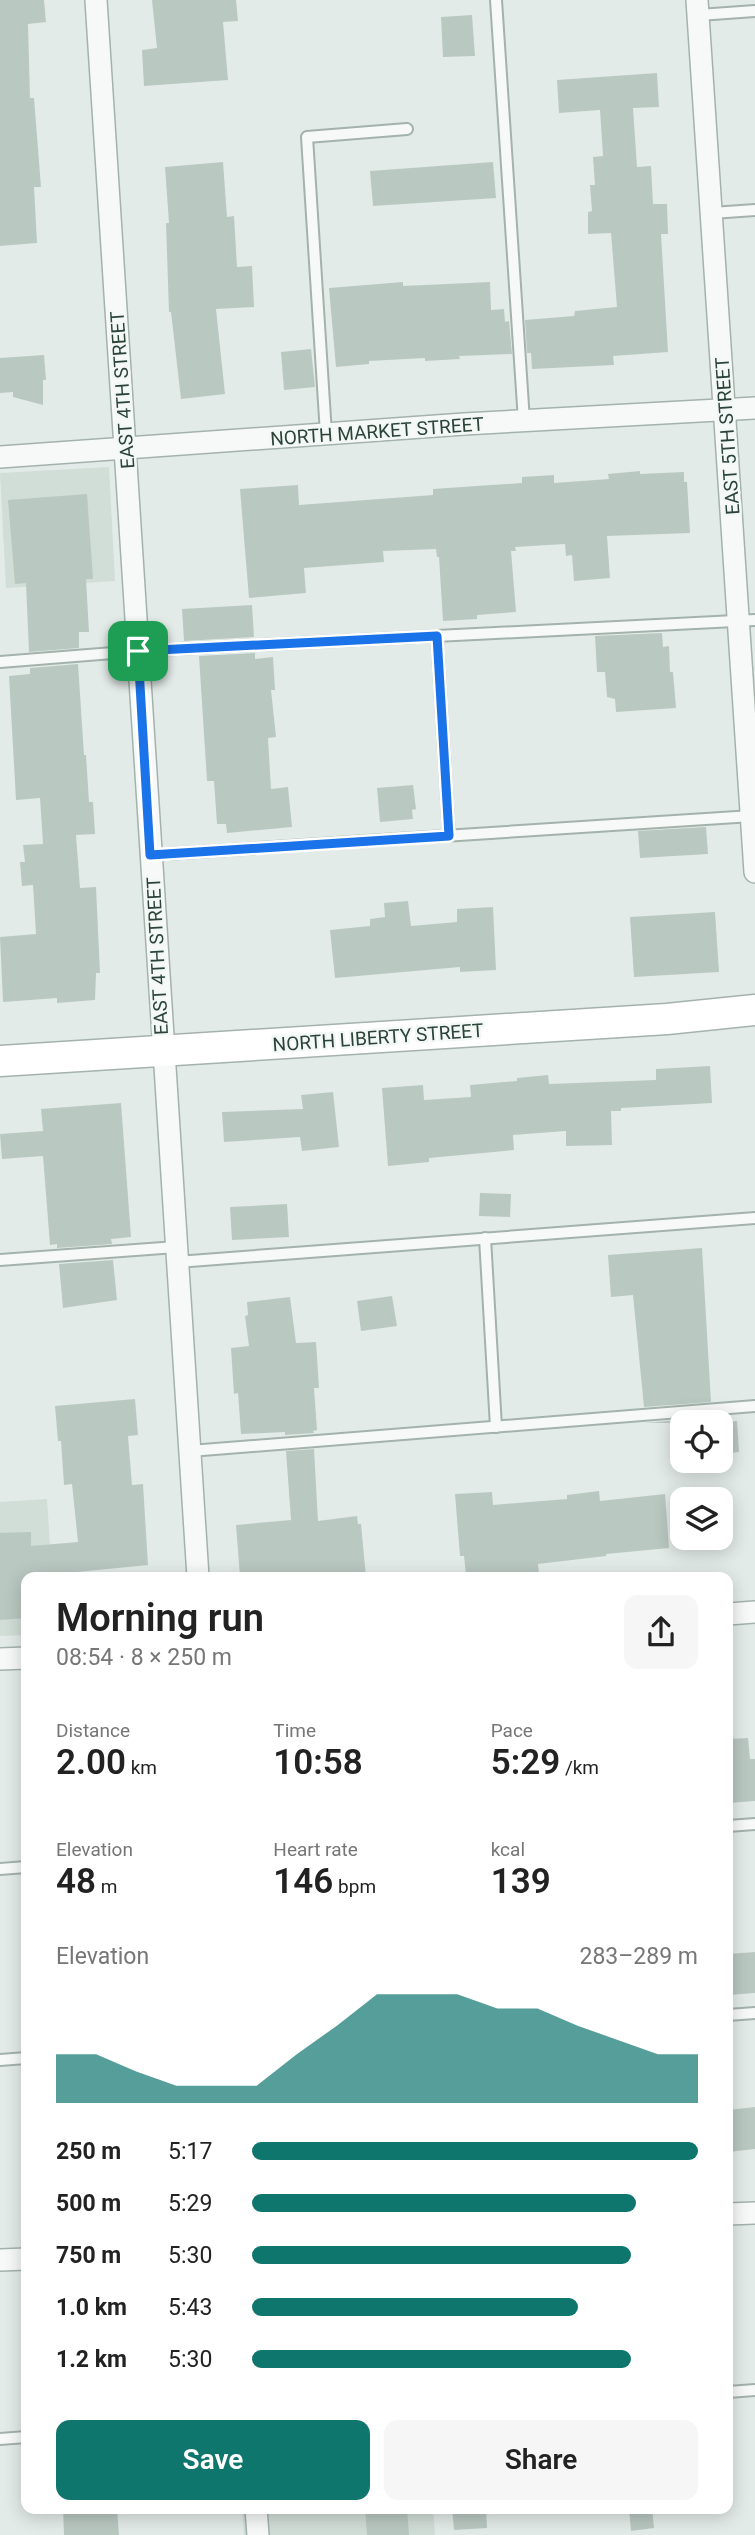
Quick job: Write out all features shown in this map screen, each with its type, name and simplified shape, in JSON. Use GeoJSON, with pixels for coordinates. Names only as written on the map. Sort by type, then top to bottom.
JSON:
{"type":"FeatureCollection","features":[{"type":"Feature","properties":{"kind":"street","name":"EAST 4TH STREET"},"geometry":{"type":"LineString","coordinates":[[96,0],[198,1572]]}},
{"type":"Feature","properties":{"kind":"street","name":"EAST 5TH STREET"},"geometry":{"type":"LineString","coordinates":[[698,8],[725,410],[747,620],[755,872]]}},
{"type":"Feature","properties":{"kind":"street","name":"NORTH MARKET STREET"},"geometry":{"type":"LineString","coordinates":[[0,457],[755,408]]}},
{"type":"Feature","properties":{"kind":"street","name":"NORTH LIBERTY STREET"},"geometry":{"type":"LineString","coordinates":[[0,1061],[667,1019],[755,1010]]}},
{"type":"Feature","properties":{"kind":"street"},"geometry":{"type":"LineString","coordinates":[[733,1614],[755,1612]]}},
{"type":"Feature","properties":{"kind":"street"},"geometry":{"type":"LineString","coordinates":[[0,1659],[21,1658]]}},
{"type":"Feature","properties":{"kind":"street"},"geometry":{"type":"LineString","coordinates":[[733,2214],[755,2213]]}},
{"type":"Feature","properties":{"kind":"street"},"geometry":{"type":"LineString","coordinates":[[0,2260],[21,2259]]}},
{"type":"Feature","properties":{"kind":"street"},"geometry":{"type":"LineString","coordinates":[[257,2514],[258,2535]]}},
{"type":"Feature","properties":{"kind":"lane"},"geometry":{"type":"LineString","coordinates":[[496,0],[524,421]]}},
{"type":"Feature","properties":{"kind":"lane"},"geometry":{"type":"LineString","coordinates":[[698,8],[755,11]]}},
{"type":"Feature","properties":{"kind":"lane"},"geometry":{"type":"LineString","coordinates":[[326,434],[307,137],[407,129]]}},
{"type":"Feature","properties":{"kind":"lane"},"geometry":{"type":"LineString","coordinates":[[712,213],[755,210]]}},
{"type":"Feature","properties":{"kind":"lane"},"geometry":{"type":"LineString","coordinates":[[0,662],[138,651],[747,620]]}},
{"type":"Feature","properties":{"kind":"lane"},"geometry":{"type":"LineString","coordinates":[[437,636],[449,836]]}},
{"type":"Feature","properties":{"kind":"lane"},"geometry":{"type":"LineString","coordinates":[[150,855],[753,816]]}},
{"type":"Feature","properties":{"kind":"lane"},"geometry":{"type":"LineString","coordinates":[[0,1260],[485,1238],[755,1218]]}},
{"type":"Feature","properties":{"kind":"lane"},"geometry":{"type":"LineString","coordinates":[[485,1238],[496,1427]]}},
{"type":"Feature","properties":{"kind":"lane"},"geometry":{"type":"LineString","coordinates":[[190,1451],[755,1406]]}},
{"type":"Feature","properties":{"kind":"lane"},"geometry":{"type":"LineString","coordinates":[[733,1826],[755,1824]]}},
{"type":"Feature","properties":{"kind":"lane"},"geometry":{"type":"LineString","coordinates":[[0,1869],[21,1867]]}},
{"type":"Feature","properties":{"kind":"lane"},"geometry":{"type":"LineString","coordinates":[[733,2015],[755,2013]]}},
{"type":"Feature","properties":{"kind":"lane"},"geometry":{"type":"LineString","coordinates":[[0,2060],[21,2058]]}},
{"type":"Feature","properties":{"kind":"lane"},"geometry":{"type":"LineString","coordinates":[[733,2392],[755,2390]]}},
{"type":"Feature","properties":{"kind":"lane"},"geometry":{"type":"LineString","coordinates":[[0,2439],[21,2437]]}},
{"type":"Feature","properties":{"kind":"shaded area"},"geometry":{"type":"Polygon","coordinates":[[[109,467],[115,581],[6,588],[0,473],[109,467]]]}},
{"type":"Feature","properties":{"kind":"shaded area"},"geometry":{"type":"Polygon","coordinates":[[[47,1499],[52,1572],[21,1572],[21,1635],[0,1636],[0,1502],[47,1499]]]}},
{"type":"Feature","properties":{"kind":"shaded area"},"geometry":{"type":"Polygon","coordinates":[[[242,2514],[433,2514],[435,2535],[244,2535],[242,2514]]]}},
{"type":"Feature","properties":{"kind":"building"},"geometry":{"type":"Polygon","coordinates":[[[0,0],[44,0],[46,22],[28,24],[30,98],[34,98],[41,187],[34,187],[37,243],[0,246],[0,0]]]}},
{"type":"Feature","properties":{"kind":"building"},"geometry":{"type":"Polygon","coordinates":[[[152,0],[236,0],[238,21],[223,22],[228,80],[144,86],[142,50],[157,48],[152,0]]]}},
{"type":"Feature","properties":{"kind":"building"},"geometry":{"type":"Polygon","coordinates":[[[472,15],[475,56],[443,57],[441,17],[472,15]]]}},
{"type":"Feature","properties":{"kind":"building"},"geometry":{"type":"Polygon","coordinates":[[[657,73],[659,107],[633,108],[637,167],[651,166],[653,204],[667,204],[668,234],[661,234],[668,352],[613,356],[614,365],[532,369],[531,353],[527,353],[525,320],[574,316],[575,311],[617,307],[611,233],[588,234],[588,212],[592,211],[590,185],[595,185],[593,157],[603,156],[600,110],[559,113],[557,80],[657,73]]]}},
{"type":"Feature","properties":{"kind":"building"},"geometry":{"type":"Polygon","coordinates":[[[223,162],[227,217],[234,216],[237,267],[252,266],[254,307],[216,309],[225,394],[181,399],[169,312],[166,223],[169,223],[165,167],[223,162]]]}},
{"type":"Feature","properties":{"kind":"building"},"geometry":{"type":"Polygon","coordinates":[[[493,162],[496,198],[373,206],[370,171],[493,162]]]}},
{"type":"Feature","properties":{"kind":"building"},"geometry":{"type":"Polygon","coordinates":[[[403,282],[403,286],[490,282],[491,310],[504,309],[505,322],[509,321],[512,354],[459,356],[460,359],[425,361],[425,358],[369,361],[369,364],[336,367],[329,288],[403,282]]]}},
{"type":"Feature","properties":{"kind":"building"},"geometry":{"type":"Polygon","coordinates":[[[311,349],[315,387],[284,390],[281,352],[311,349]]]}},
{"type":"Feature","properties":{"kind":"building"},"geometry":{"type":"Polygon","coordinates":[[[44,355],[46,380],[43,380],[43,405],[13,397],[13,392],[0,393],[0,358],[44,355]]]}},
{"type":"Feature","properties":{"kind":"building"},"geometry":{"type":"Polygon","coordinates":[[[640,471],[640,474],[684,472],[690,533],[607,536],[610,578],[574,581],[572,555],[566,556],[565,544],[515,547],[516,551],[511,551],[516,612],[477,615],[477,619],[443,621],[439,557],[436,549],[383,551],[384,562],[304,568],[306,593],[249,598],[240,489],[298,485],[299,505],[433,495],[433,489],[522,483],[522,477],[554,475],[554,483],[609,479],[608,474],[640,471]]]}},
{"type":"Feature","properties":{"kind":"building"},"geometry":{"type":"Polygon","coordinates":[[[87,494],[93,579],[86,579],[89,632],[79,632],[79,648],[29,652],[26,583],[15,584],[8,500],[87,494]]]}},
{"type":"Feature","properties":{"kind":"building"},"geometry":{"type":"Polygon","coordinates":[[[252,605],[254,637],[184,641],[182,609],[252,605]]]}},
{"type":"Feature","properties":{"kind":"building"},"geometry":{"type":"Polygon","coordinates":[[[662,633],[663,647],[669,646],[676,708],[616,712],[615,699],[607,697],[605,672],[597,672],[595,636],[662,633]]]}},
{"type":"Feature","properties":{"kind":"building"},"geometry":{"type":"Polygon","coordinates":[[[255,653],[255,659],[273,657],[275,690],[271,690],[276,737],[268,738],[271,789],[288,787],[292,827],[227,833],[226,824],[217,824],[214,781],[207,781],[199,656],[255,653]]]}},
{"type":"Feature","properties":{"kind":"building"},"geometry":{"type":"Polygon","coordinates":[[[78,664],[84,755],[89,802],[93,802],[95,834],[76,835],[80,888],[96,887],[100,973],[96,973],[95,1000],[57,1003],[57,998],[3,1002],[0,937],[36,934],[33,885],[22,886],[20,862],[25,862],[23,845],[43,844],[40,798],[16,800],[9,676],[30,674],[30,668],[78,664]]]}},
{"type":"Feature","properties":{"kind":"building"},"geometry":{"type":"Polygon","coordinates":[[[413,785],[416,809],[412,810],[413,819],[380,822],[377,788],[413,785]]]}},
{"type":"Feature","properties":{"kind":"building"},"geometry":{"type":"Polygon","coordinates":[[[706,827],[708,854],[640,858],[638,831],[706,827]]]}},
{"type":"Feature","properties":{"kind":"building"},"geometry":{"type":"Polygon","coordinates":[[[408,901],[411,926],[457,922],[457,909],[493,907],[496,970],[460,972],[460,967],[335,978],[330,930],[370,926],[370,919],[385,917],[384,903],[408,901]]]}},
{"type":"Feature","properties":{"kind":"building"},"geometry":{"type":"Polygon","coordinates":[[[715,912],[719,972],[634,977],[630,917],[715,912]]]}},
{"type":"Feature","properties":{"kind":"building"},"geometry":{"type":"Polygon","coordinates":[[[710,1066],[712,1103],[621,1108],[621,1111],[611,1111],[612,1145],[566,1146],[566,1131],[513,1135],[514,1150],[429,1158],[429,1162],[388,1166],[382,1088],[423,1085],[424,1100],[471,1097],[470,1085],[517,1081],[517,1078],[548,1075],[549,1084],[656,1080],[656,1069],[710,1066]]]}},
{"type":"Feature","properties":{"kind":"building"},"geometry":{"type":"Polygon","coordinates":[[[333,1092],[339,1147],[302,1151],[300,1137],[224,1142],[222,1112],[303,1109],[301,1095],[333,1092]]]}},
{"type":"Feature","properties":{"kind":"building"},"geometry":{"type":"Polygon","coordinates":[[[121,1103],[131,1237],[111,1239],[112,1244],[57,1248],[57,1244],[50,1245],[43,1156],[2,1159],[0,1134],[43,1131],[41,1109],[121,1103]]]}},
{"type":"Feature","properties":{"kind":"building"},"geometry":{"type":"Polygon","coordinates":[[[480,1193],[511,1194],[510,1217],[479,1216],[480,1193]]]}},
{"type":"Feature","properties":{"kind":"building"},"geometry":{"type":"Polygon","coordinates":[[[287,1204],[289,1237],[232,1240],[230,1207],[287,1204]]]}},
{"type":"Feature","properties":{"kind":"building"},"geometry":{"type":"Polygon","coordinates":[[[702,1248],[711,1402],[644,1407],[633,1295],[611,1297],[608,1255],[702,1248]]]}},
{"type":"Feature","properties":{"kind":"building"},"geometry":{"type":"Polygon","coordinates":[[[113,1260],[117,1300],[63,1308],[59,1264],[113,1260]]]}},
{"type":"Feature","properties":{"kind":"building"},"geometry":{"type":"Polygon","coordinates":[[[392,1296],[397,1326],[361,1331],[357,1301],[392,1296]]]}},
{"type":"Feature","properties":{"kind":"building"},"geometry":{"type":"Polygon","coordinates":[[[290,1297],[296,1343],[316,1342],[319,1388],[314,1388],[317,1430],[313,1431],[314,1433],[285,1435],[285,1432],[241,1434],[238,1393],[234,1394],[231,1348],[249,1346],[245,1316],[248,1315],[247,1302],[290,1297]]]}},
{"type":"Feature","properties":{"kind":"building"},"geometry":{"type":"Polygon","coordinates":[[[135,1399],[138,1435],[128,1436],[132,1485],[143,1484],[148,1565],[77,1572],[21,1572],[21,1618],[0,1620],[0,1533],[31,1532],[31,1546],[78,1542],[72,1484],[64,1485],[55,1406],[135,1399]]]}},
{"type":"Feature","properties":{"kind":"building"},"geometry":{"type":"Polygon","coordinates":[[[733,1421],[737,1421],[739,1452],[733,1453],[733,1421]]]}},
{"type":"Feature","properties":{"kind":"building"},"geometry":{"type":"Polygon","coordinates":[[[314,1449],[318,1521],[357,1516],[358,1524],[361,1524],[366,1572],[240,1572],[236,1525],[291,1520],[286,1451],[314,1449]]]}},
{"type":"Feature","properties":{"kind":"building"},"geometry":{"type":"Polygon","coordinates":[[[599,1491],[600,1501],[665,1494],[669,1548],[538,1564],[539,1572],[466,1572],[464,1556],[460,1556],[455,1494],[492,1492],[493,1505],[567,1499],[567,1495],[599,1491]]]}},
{"type":"Feature","properties":{"kind":"building"},"geometry":{"type":"Polygon","coordinates":[[[748,1738],[750,1759],[755,1759],[755,1801],[733,1803],[733,1739],[748,1738]]]}},
{"type":"Feature","properties":{"kind":"building"},"geometry":{"type":"Polygon","coordinates":[[[755,1952],[755,1993],[733,1995],[733,1954],[755,1952]]]}},
{"type":"Feature","properties":{"kind":"building"},"geometry":{"type":"Polygon","coordinates":[[[755,2107],[755,2149],[733,2151],[733,2109],[755,2107]]]}},
{"type":"Feature","properties":{"kind":"building"},"geometry":{"type":"Polygon","coordinates":[[[63,2514],[117,2514],[119,2535],[64,2535],[63,2514]]]}},
{"type":"Feature","properties":{"kind":"building"},"geometry":{"type":"Polygon","coordinates":[[[365,2514],[407,2514],[409,2535],[367,2535],[365,2514]]]}},
{"type":"Feature","properties":{"kind":"building"},"geometry":{"type":"Polygon","coordinates":[[[453,2514],[486,2514],[487,2528],[454,2530],[453,2514]]]}},
{"type":"Feature","properties":{"kind":"building"},"geometry":{"type":"Polygon","coordinates":[[[630,2514],[653,2514],[654,2528],[631,2531],[630,2514]]]}},
{"type":"Feature","properties":{"kind":"route"},"geometry":{"type":"LineString","coordinates":[[437,636],[449,836],[150,855],[138,651],[437,636]]}}]}
